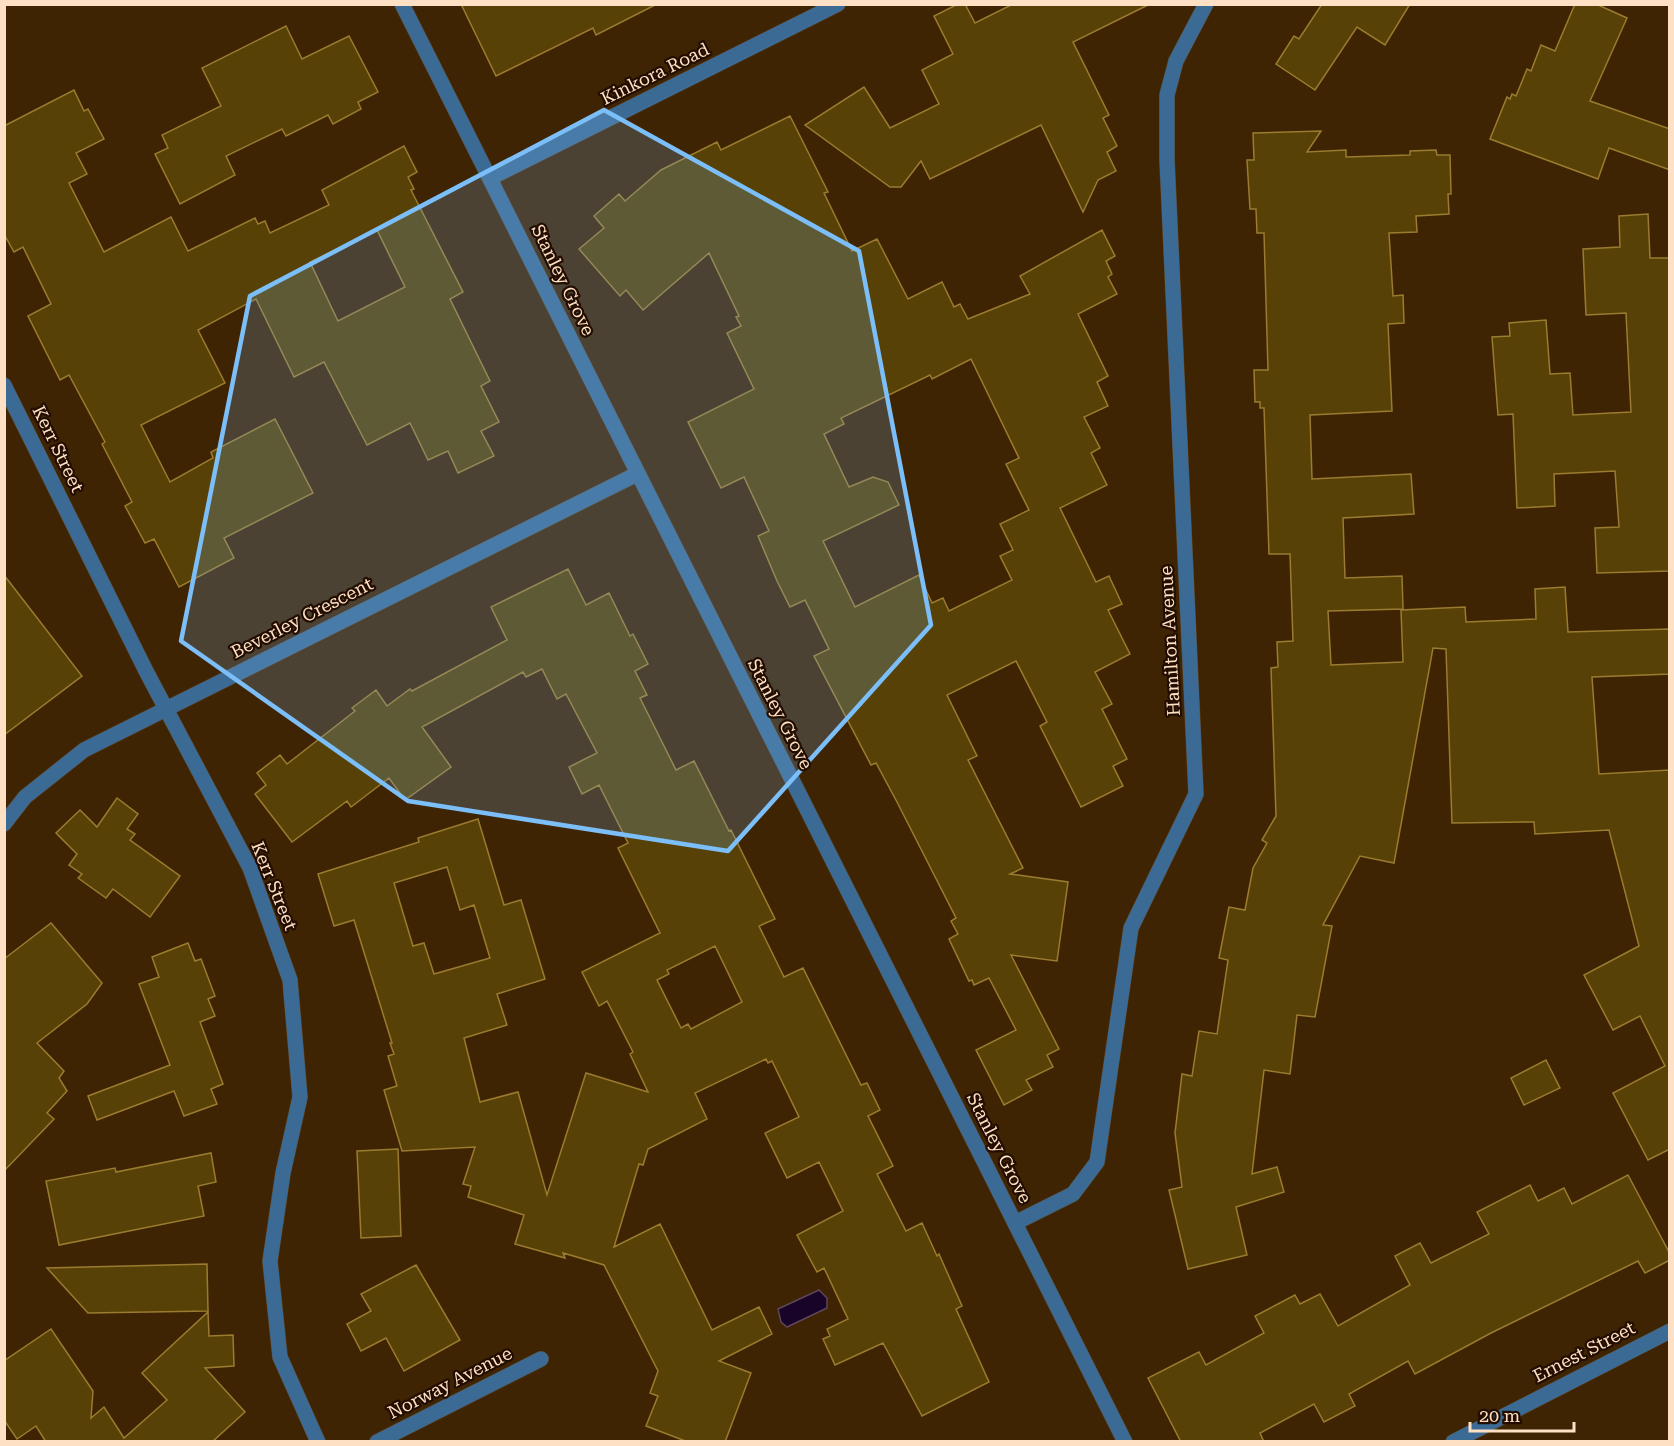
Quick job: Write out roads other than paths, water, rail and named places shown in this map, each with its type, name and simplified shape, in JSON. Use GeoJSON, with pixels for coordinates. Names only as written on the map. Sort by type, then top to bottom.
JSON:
{"type":"FeatureCollection","features":[{"type":"Feature","properties":{"kind":"street","name":"Stanley Grove"},"geometry":{"type":"LineString","coordinates":[[402,4],[1125,1442]]}},
{"type":"Feature","properties":{"kind":"street","name":"Kinkora Road"},"geometry":{"type":"LineString","coordinates":[[490,178],[838,4]]}},
{"type":"Feature","properties":{"kind":"street","name":"Hamilton Avenue"},"geometry":{"type":"LineString","coordinates":[[1015,1223],[1073,1194],[1097,1162],[1131,928],[1196,794],[1167,160],[1167,96],[1176,61],[1206,4]]}},
{"type":"Feature","properties":{"kind":"street","name":"Kerr Street"},"geometry":{"type":"LineString","coordinates":[[4,385],[166,708],[250,868],[290,980],[300,1097],[283,1173],[270,1261],[280,1357],[318,1442]]}},
{"type":"Feature","properties":{"kind":"street","name":"Beverley Crescent"},"geometry":{"type":"LineString","coordinates":[[4,824],[25,797],[84,750],[637,474]]}},
{"type":"Feature","properties":{"kind":"street","name":"Ernest Street"},"geometry":{"type":"LineString","coordinates":[[1453,1442],[1670,1331]]}},
{"type":"Feature","properties":{"kind":"street","name":"Norway Avenue"},"geometry":{"type":"LineString","coordinates":[[377,1442],[541,1359]]}}]}
